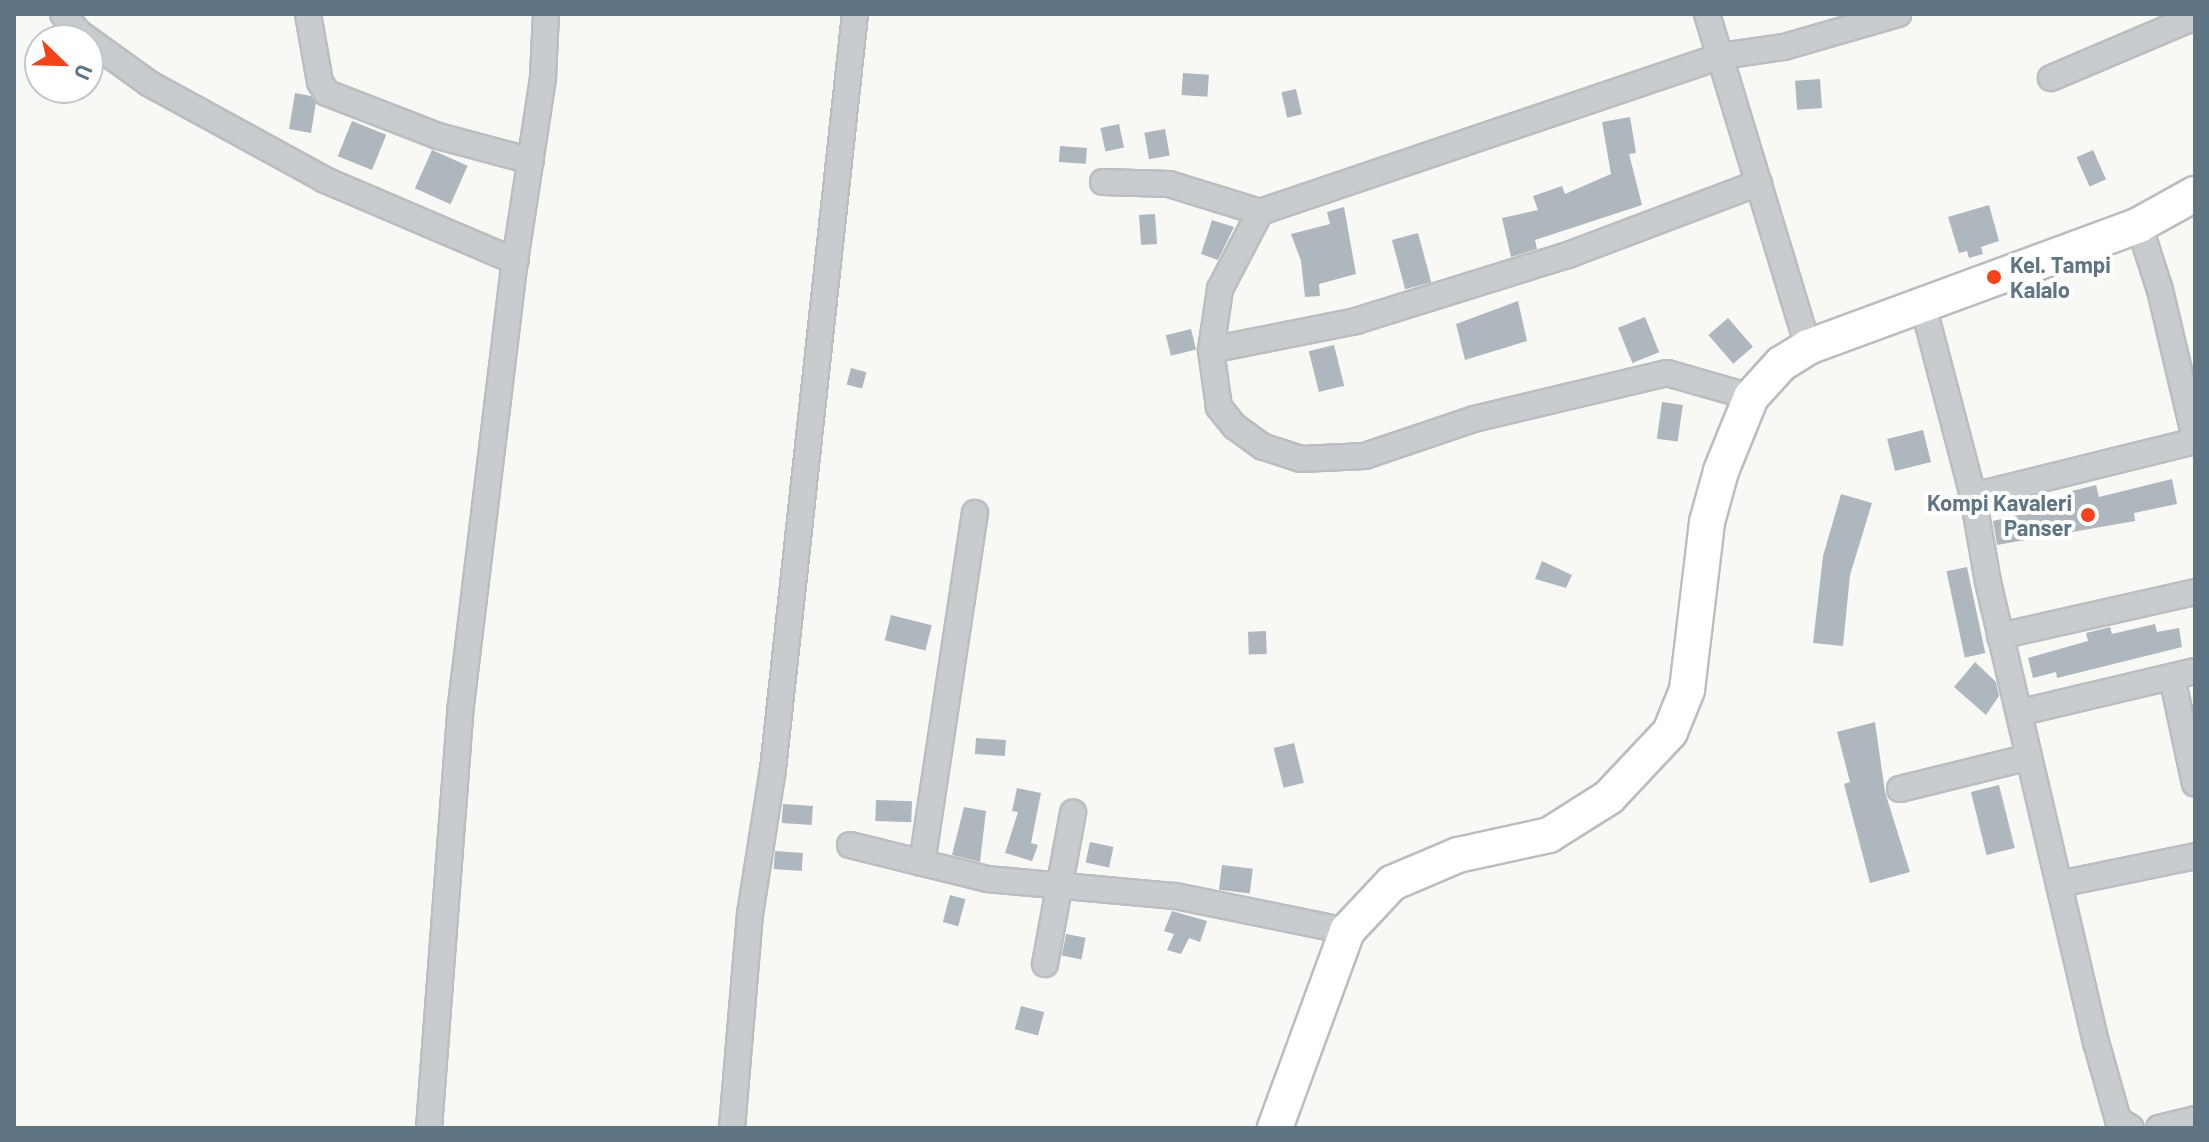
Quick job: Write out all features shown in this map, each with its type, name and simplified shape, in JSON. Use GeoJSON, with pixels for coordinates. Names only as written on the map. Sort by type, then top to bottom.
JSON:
{"type":"FeatureCollection","features":[{"type":"Feature","properties":{"kind":"highway"},"geometry":{"type":"LineString","coordinates":[[1275,1128],[1347,931],[1392,883],[1458,855],[1549,835],[1609,797],[1670,732],[1689,678],[1707,522],[1751,397],[1781,364],[1808,347],[2139,225],[2195,194]]}},
{"type":"Feature","properties":{"kind":"street"},"geometry":{"type":"LineString","coordinates":[[63,14],[79,33],[150,84],[325,180],[515,261]]}},
{"type":"Feature","properties":{"kind":"street"},"geometry":{"type":"LineString","coordinates":[[308,14],[320,82],[327,93],[438,136],[531,161]]}},
{"type":"Feature","properties":{"kind":"street"},"geometry":{"type":"LineString","coordinates":[[429,1128],[461,705],[515,261],[531,161],[546,14]]}},
{"type":"Feature","properties":{"kind":"street"},"geometry":{"type":"LineString","coordinates":[[732,1128],[750,914],[773,769],[855,14]]}},
{"type":"Feature","properties":{"kind":"street"},"geometry":{"type":"LineString","coordinates":[[1707,14],[1808,347]]}},
{"type":"Feature","properties":{"kind":"street"},"geometry":{"type":"LineString","coordinates":[[1103,182],[1169,184],[1260,212],[1721,56],[1784,47],[1898,14]]}},
{"type":"Feature","properties":{"kind":"street"},"geometry":{"type":"LineString","coordinates":[[2051,78],[2195,17]]}},
{"type":"Feature","properties":{"kind":"street"},"geometry":{"type":"LineString","coordinates":[[1211,350],[1356,321],[1568,255],[1759,183]]}},
{"type":"Feature","properties":{"kind":"street"},"geometry":{"type":"LineString","coordinates":[[1260,212],[1220,289],[1211,350],[1212,389],[1235,427],[1263,447],[1301,459],[1365,456],[1474,419],[1667,373],[1751,397]]}},
{"type":"Feature","properties":{"kind":"street"},"geometry":{"type":"LineString","coordinates":[[1973,496],[2195,440],[2160,290],[2139,225]]}},
{"type":"Feature","properties":{"kind":"street"},"geometry":{"type":"LineString","coordinates":[[1923,305],[1973,496],[2000,636],[2022,712],[2029,757],[2096,1042],[2118,1120],[2127,1128]]}},
{"type":"Feature","properties":{"kind":"street"},"geometry":{"type":"LineString","coordinates":[[922,863],[975,513]]}},
{"type":"Feature","properties":{"kind":"street"},"geometry":{"type":"LineString","coordinates":[[2000,636],[2195,592]]}},
{"type":"Feature","properties":{"kind":"street"},"geometry":{"type":"LineString","coordinates":[[2022,712],[2184,674],[2195,784]]}},
{"type":"Feature","properties":{"kind":"street"},"geometry":{"type":"LineString","coordinates":[[1900,789],[2029,757]]}},
{"type":"Feature","properties":{"kind":"street"},"geometry":{"type":"LineString","coordinates":[[1045,964],[1056,882],[1073,813]]}},
{"type":"Feature","properties":{"kind":"street"},"geometry":{"type":"LineString","coordinates":[[850,845],[987,879],[1056,882],[1215,902],[1347,931]]}},
{"type":"Feature","properties":{"kind":"street"},"geometry":{"type":"LineString","coordinates":[[2059,884],[2195,856]]}},
{"type":"Feature","properties":{"kind":"street"},"geometry":{"type":"LineString","coordinates":[[2159,1128],[2195,1119]]}},
{"type":"Feature","properties":{"kind":"building"},"geometry":{"type":"Polygon","coordinates":[[[1183,73],[1209,75],[1207,97],[1181,95],[1183,73]]]}},
{"type":"Feature","properties":{"kind":"building"},"geometry":{"type":"Polygon","coordinates":[[[1820,79],[1822,108],[1797,110],[1795,81],[1820,79]]]}},
{"type":"Feature","properties":{"kind":"building"},"geometry":{"type":"Polygon","coordinates":[[[1296,89],[1302,114],[1287,118],[1281,92],[1296,89]]]}},
{"type":"Feature","properties":{"kind":"building"},"geometry":{"type":"Polygon","coordinates":[[[295,93],[311,96],[316,102],[311,133],[289,129],[295,93]]]}},
{"type":"Feature","properties":{"kind":"building"},"geometry":{"type":"Polygon","coordinates":[[[1630,117],[1636,153],[1629,154],[1642,205],[1535,240],[1537,249],[1511,257],[1502,218],[1538,210],[1533,196],[1562,186],[1565,194],[1611,174],[1602,122],[1630,117]]]}},
{"type":"Feature","properties":{"kind":"building"},"geometry":{"type":"Polygon","coordinates":[[[352,121],[386,135],[372,170],[338,156],[352,121]]]}},
{"type":"Feature","properties":{"kind":"building"},"geometry":{"type":"Polygon","coordinates":[[[1119,124],[1124,147],[1105,151],[1100,128],[1119,124]]]}},
{"type":"Feature","properties":{"kind":"building"},"geometry":{"type":"Polygon","coordinates":[[[1165,129],[1170,156],[1149,159],[1144,133],[1165,129]]]}},
{"type":"Feature","properties":{"kind":"building"},"geometry":{"type":"Polygon","coordinates":[[[1060,146],[1087,148],[1086,164],[1059,162],[1060,146]]]}},
{"type":"Feature","properties":{"kind":"building"},"geometry":{"type":"Polygon","coordinates":[[[432,150],[468,166],[451,204],[415,188],[432,150]]]}},
{"type":"Feature","properties":{"kind":"building"},"geometry":{"type":"Polygon","coordinates":[[[2093,150],[2106,179],[2090,187],[2077,157],[2093,150]]]}},
{"type":"Feature","properties":{"kind":"building"},"geometry":{"type":"Polygon","coordinates":[[[1989,205],[1999,241],[1981,247],[1983,254],[1969,258],[1967,251],[1959,253],[1948,217],[1989,205]]]}},
{"type":"Feature","properties":{"kind":"building"},"geometry":{"type":"Polygon","coordinates":[[[1344,207],[1356,274],[1319,284],[1320,296],[1305,297],[1301,261],[1291,234],[1330,224],[1327,212],[1344,207]]]}},
{"type":"Feature","properties":{"kind":"building"},"geometry":{"type":"Polygon","coordinates":[[[1155,214],[1157,244],[1141,245],[1139,215],[1155,214]]]}},
{"type":"Feature","properties":{"kind":"building"},"geometry":{"type":"Polygon","coordinates":[[[1212,220],[1234,227],[1218,260],[1201,254],[1212,220]]]}},
{"type":"Feature","properties":{"kind":"building"},"geometry":{"type":"Polygon","coordinates":[[[1418,233],[1431,282],[1405,289],[1392,240],[1418,233]]]}},
{"type":"Feature","properties":{"kind":"building"},"geometry":{"type":"Polygon","coordinates":[[[1518,301],[1527,341],[1465,360],[1456,324],[1518,301]]]}},
{"type":"Feature","properties":{"kind":"building"},"geometry":{"type":"Polygon","coordinates":[[[1645,317],[1659,352],[1632,363],[1618,328],[1645,317]]]}},
{"type":"Feature","properties":{"kind":"building"},"geometry":{"type":"Polygon","coordinates":[[[1728,318],[1753,347],[1733,364],[1708,335],[1728,318]]]}},
{"type":"Feature","properties":{"kind":"building"},"geometry":{"type":"Polygon","coordinates":[[[1191,329],[1196,349],[1171,356],[1166,335],[1191,329]]]}},
{"type":"Feature","properties":{"kind":"building"},"geometry":{"type":"Polygon","coordinates":[[[1334,345],[1344,386],[1319,392],[1309,351],[1334,345]]]}},
{"type":"Feature","properties":{"kind":"building"},"geometry":{"type":"Polygon","coordinates":[[[851,368],[866,372],[862,389],[847,384],[851,368]]]}},
{"type":"Feature","properties":{"kind":"building"},"geometry":{"type":"Polygon","coordinates":[[[1662,402],[1683,405],[1678,442],[1657,439],[1662,402]]]}},
{"type":"Feature","properties":{"kind":"building"},"geometry":{"type":"Polygon","coordinates":[[[1923,430],[1931,462],[1895,471],[1887,439],[1923,430]]]}},
{"type":"Feature","properties":{"kind":"building"},"geometry":{"type":"Polygon","coordinates":[[[2172,479],[2177,504],[2134,513],[2135,521],[1997,545],[1993,521],[2075,502],[2072,491],[2096,485],[2099,497],[2172,479]]]}},
{"type":"Feature","properties":{"kind":"building"},"geometry":{"type":"Polygon","coordinates":[[[1841,494],[1872,503],[1850,575],[1843,646],[1813,643],[1823,556],[1841,494]]]}},
{"type":"Feature","properties":{"kind":"building"},"geometry":{"type":"Polygon","coordinates":[[[1542,561],[1572,575],[1566,588],[1535,579],[1542,561]]]}},
{"type":"Feature","properties":{"kind":"building"},"geometry":{"type":"Polygon","coordinates":[[[1967,567],[1985,653],[1965,657],[1946,571],[1967,567]]]}},
{"type":"Feature","properties":{"kind":"building"},"geometry":{"type":"Polygon","coordinates":[[[891,615],[932,625],[925,650],[885,640],[891,615]]]}},
{"type":"Feature","properties":{"kind":"building"},"geometry":{"type":"Polygon","coordinates":[[[2155,624],[2157,632],[2179,628],[2182,647],[2057,678],[2056,672],[2033,678],[2028,658],[2088,641],[2086,633],[2110,627],[2112,634],[2155,624]]]}},
{"type":"Feature","properties":{"kind":"building"},"geometry":{"type":"Polygon","coordinates":[[[1266,631],[1267,654],[1249,655],[1248,632],[1266,631]]]}},
{"type":"Feature","properties":{"kind":"building"},"geometry":{"type":"Polygon","coordinates":[[[1975,662],[1996,682],[1999,696],[1986,715],[1954,687],[1975,662]]]}},
{"type":"Feature","properties":{"kind":"building"},"geometry":{"type":"Polygon","coordinates":[[[1875,722],[1885,792],[1910,872],[1870,883],[1844,784],[1850,782],[1837,732],[1875,722]]]}},
{"type":"Feature","properties":{"kind":"building"},"geometry":{"type":"Polygon","coordinates":[[[976,738],[1006,740],[1005,756],[975,754],[976,738]]]}},
{"type":"Feature","properties":{"kind":"building"},"geometry":{"type":"Polygon","coordinates":[[[1294,743],[1304,783],[1284,788],[1274,748],[1294,743]]]}},
{"type":"Feature","properties":{"kind":"building"},"geometry":{"type":"Polygon","coordinates":[[[1999,785],[2015,848],[1987,855],[1971,792],[1999,785]]]}},
{"type":"Feature","properties":{"kind":"building"},"geometry":{"type":"Polygon","coordinates":[[[1017,788],[1041,793],[1031,843],[1038,845],[1032,861],[1005,853],[1018,812],[1012,811],[1017,788]]]}},
{"type":"Feature","properties":{"kind":"building"},"geometry":{"type":"Polygon","coordinates":[[[876,800],[912,801],[911,822],[875,821],[876,800]]]}},
{"type":"Feature","properties":{"kind":"building"},"geometry":{"type":"Polygon","coordinates":[[[783,804],[813,806],[812,825],[782,823],[783,804]]]}},
{"type":"Feature","properties":{"kind":"building"},"geometry":{"type":"Polygon","coordinates":[[[964,807],[986,811],[980,862],[952,855],[964,807]]]}},
{"type":"Feature","properties":{"kind":"building"},"geometry":{"type":"Polygon","coordinates":[[[1090,842],[1113,847],[1109,868],[1086,863],[1090,842]]]}},
{"type":"Feature","properties":{"kind":"building"},"geometry":{"type":"Polygon","coordinates":[[[775,851],[803,853],[802,871],[774,869],[775,851]]]}},
{"type":"Feature","properties":{"kind":"building"},"geometry":{"type":"Polygon","coordinates":[[[1222,865],[1253,869],[1250,894],[1219,890],[1222,865]]]}},
{"type":"Feature","properties":{"kind":"building"},"geometry":{"type":"Polygon","coordinates":[[[950,895],[965,899],[958,926],[943,922],[950,895]]]}},
{"type":"Feature","properties":{"kind":"building"},"geometry":{"type":"Polygon","coordinates":[[[1172,911],[1207,921],[1200,942],[1189,938],[1181,954],[1167,950],[1174,934],[1164,931],[1172,911]]]}},
{"type":"Feature","properties":{"kind":"building"},"geometry":{"type":"Polygon","coordinates":[[[1066,934],[1086,938],[1081,959],[1062,956],[1066,934]]]}},
{"type":"Feature","properties":{"kind":"building"},"geometry":{"type":"Polygon","coordinates":[[[1021,1006],[1044,1012],[1038,1035],[1015,1029],[1021,1006]]]}},
{"type":"Feature","properties":{"kind":"place","name":"Kel. Tampi Kalalo"},"geometry":{"type":"Point","coordinates":[1994,277]}},
{"type":"Feature","properties":{"kind":"place","name":"Kompi Kavaleri Panser"},"geometry":{"type":"Point","coordinates":[2088,515]}}]}
